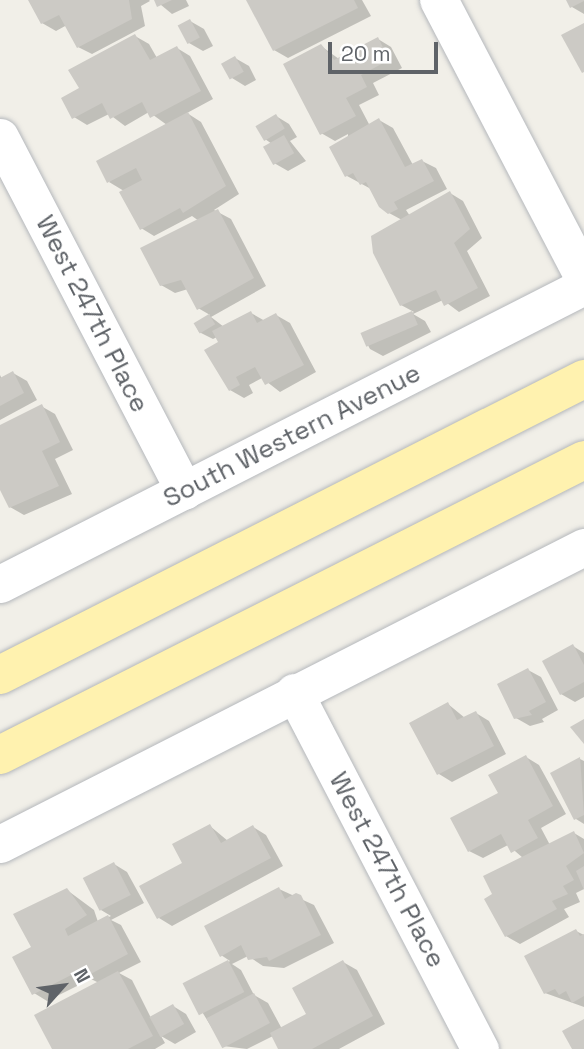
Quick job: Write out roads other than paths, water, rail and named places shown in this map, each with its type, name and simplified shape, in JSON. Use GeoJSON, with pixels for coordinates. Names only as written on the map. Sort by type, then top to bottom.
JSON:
{"type":"FeatureCollection","features":[{"type":"Feature","properties":{"kind":"main road"},"geometry":{"type":"LineString","coordinates":[[0,675],[584,379]]}},
{"type":"Feature","properties":{"kind":"main road"},"geometry":{"type":"LineString","coordinates":[[0,755],[584,460]]}},
{"type":"Feature","properties":{"kind":"street"},"geometry":{"type":"LineString","coordinates":[[439,0],[584,277]]}},
{"type":"Feature","properties":{"kind":"street","name":"West 247th Place"},"geometry":{"type":"LineString","coordinates":[[0,137],[184,492]]}},
{"type":"Feature","properties":{"kind":"street","name":"South Western Avenue"},"geometry":{"type":"LineString","coordinates":[[0,584],[584,286]]}},
{"type":"Feature","properties":{"kind":"street"},"geometry":{"type":"LineString","coordinates":[[0,844],[294,692],[584,547]]}},
{"type":"Feature","properties":{"kind":"street","name":"West 247th Place"},"geometry":{"type":"LineString","coordinates":[[294,692],[480,1049]]}}]}
